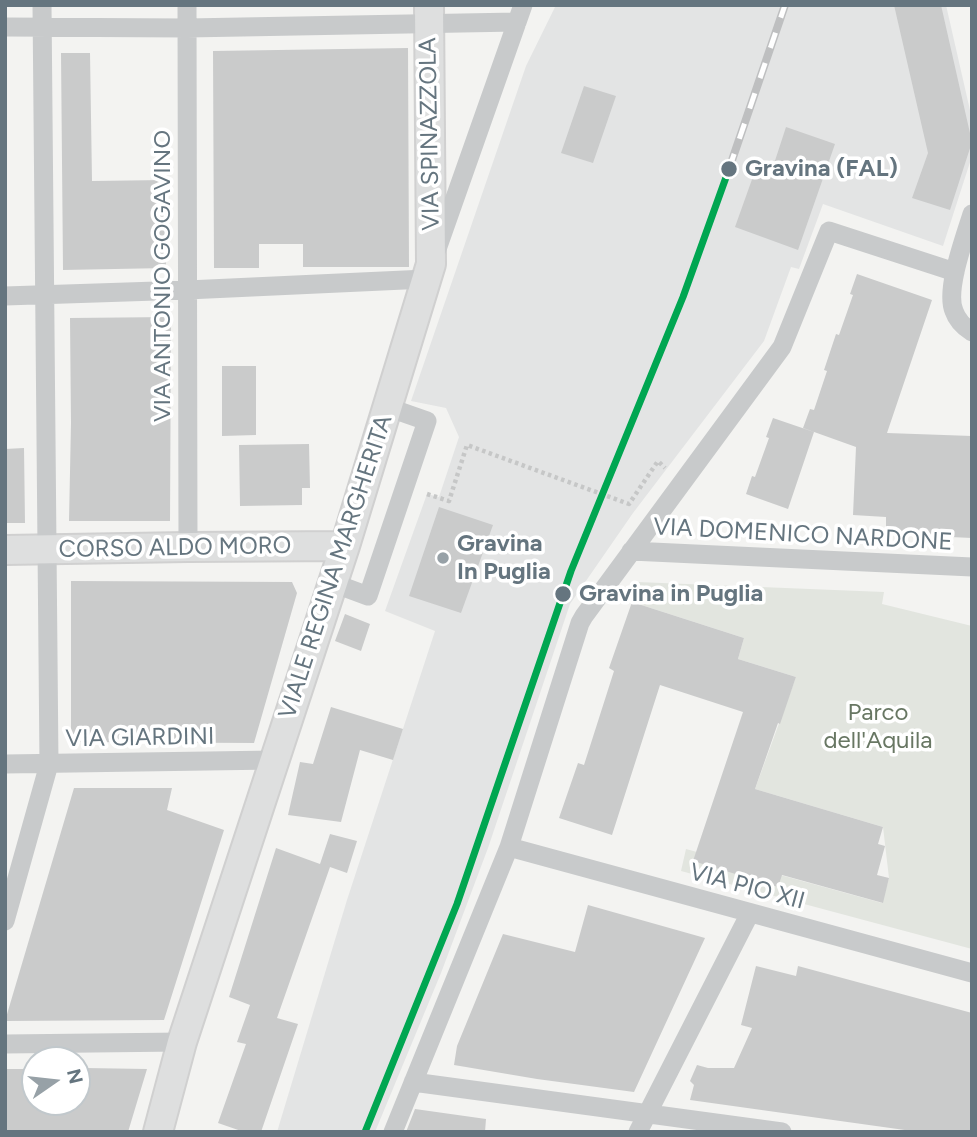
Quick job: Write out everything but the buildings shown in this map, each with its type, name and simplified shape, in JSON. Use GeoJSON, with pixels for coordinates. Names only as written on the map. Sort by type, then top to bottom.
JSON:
{"type":"FeatureCollection","features":[{"type":"Feature","properties":{"kind":"street"},"geometry":{"type":"LineString","coordinates":[[5,921],[49,764],[42,5]]}},
{"type":"Feature","properties":{"kind":"street","name":"VIA ANTONIO GOGAVINO"},"geometry":{"type":"LineString","coordinates":[[187,5],[188,547]]}},
{"type":"Feature","properties":{"kind":"street"},"geometry":{"type":"LineString","coordinates":[[5,27],[187,29],[429,15],[520,14]]}},
{"type":"Feature","properties":{"kind":"street","name":"VIALE REGINA MARGHERITA"},"geometry":{"type":"LineString","coordinates":[[158,1132],[182,1042],[345,546],[429,271],[520,14]]}},
{"type":"Feature","properties":{"kind":"street","name":"VIA SPINAZZOLA"},"geometry":{"type":"LineString","coordinates":[[429,15],[429,271]]}},
{"type":"Feature","properties":{"kind":"street"},"geometry":{"type":"LineString","coordinates":[[972,215],[955,272],[952,300],[953,309],[964,327],[972,332]]}},
{"type":"Feature","properties":{"kind":"street"},"geometry":{"type":"LineString","coordinates":[[393,1132],[509,846],[580,622],[782,347],[829,231],[955,272]]}},
{"type":"Feature","properties":{"kind":"street"},"geometry":{"type":"LineString","coordinates":[[5,296],[187,290],[429,271]]}},
{"type":"Feature","properties":{"kind":"street"},"geometry":{"type":"LineString","coordinates":[[333,583],[368,596],[427,421],[387,407]]}},
{"type":"Feature","properties":{"kind":"street","name":"CORSO ALDO MORO"},"geometry":{"type":"LineString","coordinates":[[5,550],[345,546]]}},
{"type":"Feature","properties":{"kind":"street","name":"VIA DOMENICO NARDONE"},"geometry":{"type":"LineString","coordinates":[[631,551],[972,567]]}},
{"type":"Feature","properties":{"kind":"street","name":"VIA GIARDINI"},"geometry":{"type":"LineString","coordinates":[[5,765],[275,760]]}},
{"type":"Feature","properties":{"kind":"street","name":"VIA PIO XII"},"geometry":{"type":"LineString","coordinates":[[509,846],[972,974]]}},
{"type":"Feature","properties":{"kind":"street"},"geometry":{"type":"LineString","coordinates":[[638,1132],[750,914]]}},
{"type":"Feature","properties":{"kind":"street"},"geometry":{"type":"LineString","coordinates":[[5,1044],[182,1042]]}},
{"type":"Feature","properties":{"kind":"street"},"geometry":{"type":"LineString","coordinates":[[414,1082],[782,1132]]}},
{"type":"Feature","properties":{"kind":"path"},"geometry":{"type":"LineString","coordinates":[[449,501],[467,445],[629,504],[658,461]]}},
{"type":"Feature","properties":{"kind":"shaded area"},"geometry":{"type":"Polygon","coordinates":[[[556,5],[946,5],[972,119],[972,156],[943,246],[823,204],[799,269],[791,267],[764,341],[633,513],[570,604],[488,848],[441,973],[375,1132],[277,1132],[347,900],[435,631],[385,611],[427,494],[439,497],[459,437],[446,408],[411,401],[526,66],[556,5]]]}},
{"type":"Feature","properties":{"kind":"green space","name":"Parco dell'Aquila"},"geometry":{"type":"Polygon","coordinates":[[[637,582],[884,592],[882,604],[972,626],[972,949],[681,871],[686,849],[882,903],[889,878],[883,827],[755,789],[796,677],[738,659],[744,638],[632,602],[637,582]]]}},
{"type":"Feature","properties":{"kind":"railway"},"geometry":{"type":"LineString","coordinates":[[729,169],[785,5]]}},
{"type":"Feature","properties":{"kind":"transit line"},"geometry":{"type":"LineString","coordinates":[[365,1132],[457,904],[571,571],[683,297],[729,169]]}},
{"type":"Feature","properties":{"kind":"place","name":"Gravina (FAL)"},"geometry":{"type":"Point","coordinates":[729,169]}},
{"type":"Feature","properties":{"kind":"place","name":"Gravina In Puglia"},"geometry":{"type":"Point","coordinates":[443,558]}},
{"type":"Feature","properties":{"kind":"place","name":"Gravina in Puglia"},"geometry":{"type":"Point","coordinates":[563,594]}}]}
